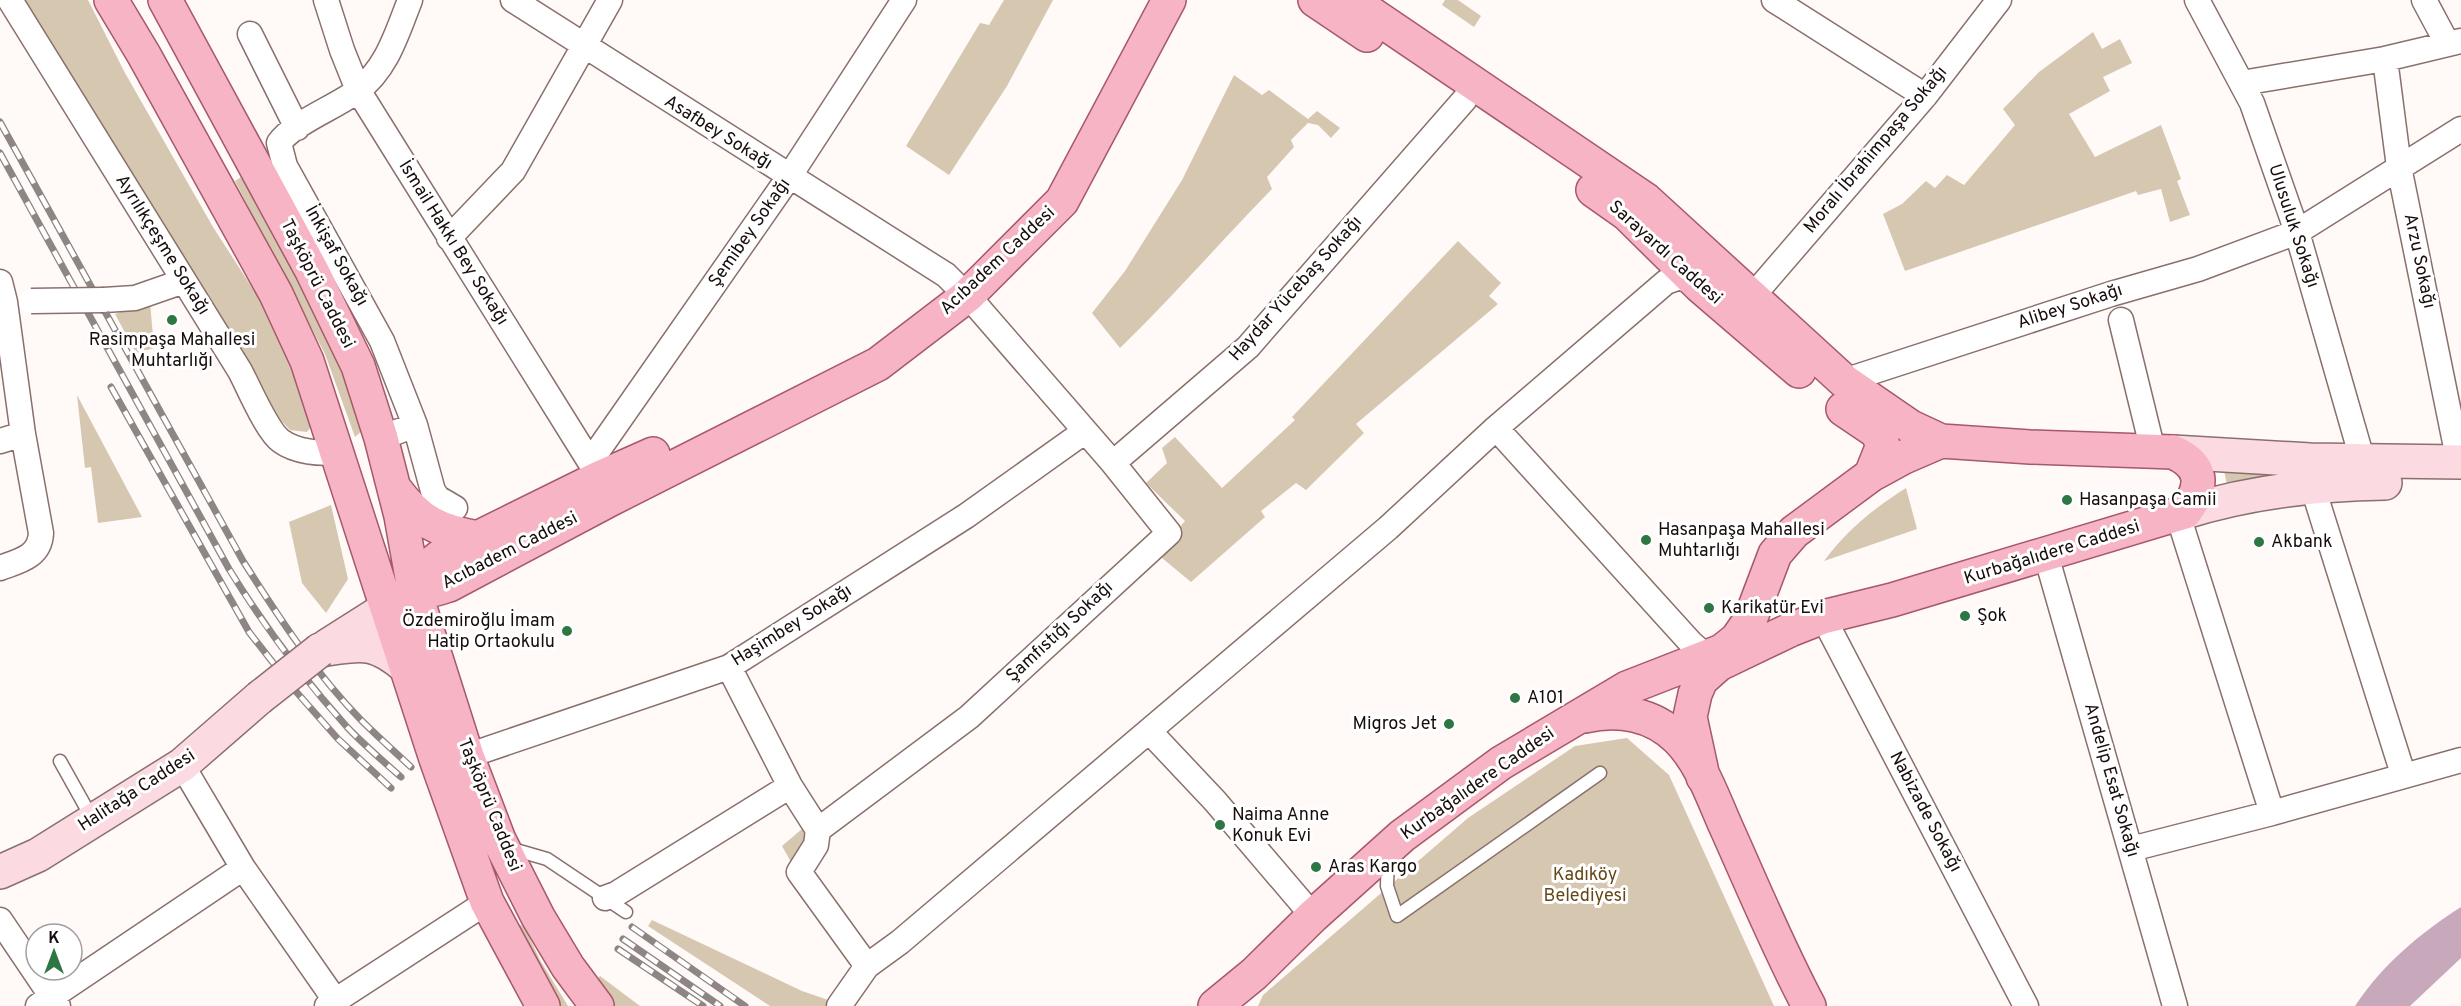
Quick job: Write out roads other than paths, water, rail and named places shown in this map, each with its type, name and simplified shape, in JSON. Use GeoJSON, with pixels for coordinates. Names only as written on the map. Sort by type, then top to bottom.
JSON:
{"type":"FeatureCollection","features":[{"type":"Feature","properties":{"kind":"main road","name":"Taşköprü Caddesi"},"geometry":{"type":"LineString","coordinates":[[111,0],[144,55],[276,294],[307,362],[436,759],[487,902],[543,1006]]}},
{"type":"Feature","properties":{"kind":"main road","name":"Taşköprü Caddesi"},"geometry":{"type":"LineString","coordinates":[[120,0],[144,55]]}},
{"type":"Feature","properties":{"kind":"main road","name":"Taşköprü Caddesi"},"geometry":{"type":"LineString","coordinates":[[165,0],[312,271],[358,366],[393,485],[408,548],[414,589],[467,756],[502,846],[544,927],[568,967],[597,1006]]}},
{"type":"Feature","properties":{"kind":"main road","name":"Acıbadem Caddesi"},"geometry":{"type":"LineString","coordinates":[[961,289],[1051,186],[1152,0]]}},
{"type":"Feature","properties":{"kind":"main road","name":"Acıbadem Caddesi"},"geometry":{"type":"LineString","coordinates":[[599,480],[449,585],[423,592],[414,589],[419,574],[428,564],[478,538],[599,480],[878,364],[1062,201],[1169,0]]}},
{"type":"Feature","properties":{"kind":"main road","name":"Sarayardı Caddesi"},"geometry":{"type":"LineString","coordinates":[[1315,0],[1465,99],[1627,214],[1700,286],[1842,408],[1877,432],[1883,445],[1871,475]]}},
{"type":"Feature","properties":{"kind":"main road","name":"Sarayardı Caddesi"},"geometry":{"type":"LineString","coordinates":[[1351,0],[1646,200],[1844,381],[1911,427],[1941,441],[2163,452]]}},
{"type":"Feature","properties":{"kind":"main road"},"geometry":{"type":"LineString","coordinates":[[337,452],[381,438]]}},
{"type":"Feature","properties":{"kind":"main road","name":"Sarayardı Caddesi"},"geometry":{"type":"LineString","coordinates":[[1760,598],[1775,554],[1794,532],[1871,475],[1941,441]]}},
{"type":"Feature","properties":{"kind":"main road"},"geometry":{"type":"LineString","coordinates":[[2163,452],[2187,459],[2197,470],[2197,492],[2182,513]]}},
{"type":"Feature","properties":{"kind":"main road"},"geometry":{"type":"LineString","coordinates":[[393,485],[410,510],[420,517],[456,534],[478,538]]}},
{"type":"Feature","properties":{"kind":"main road","name":"Kurbağalıdere Caddesi"},"geometry":{"type":"LineString","coordinates":[[1703,777],[1690,717],[1701,680],[1719,664],[1823,617],[1892,600],[2182,513]]}},
{"type":"Feature","properties":{"kind":"main road"},"geometry":{"type":"LineString","coordinates":[[387,608],[414,589]]}},
{"type":"Feature","properties":{"kind":"main road"},"geometry":{"type":"LineString","coordinates":[[1760,598],[1771,620],[1780,627],[1790,630]]}},
{"type":"Feature","properties":{"kind":"main road","name":"Kurbağalıdere Caddesi"},"geometry":{"type":"LineString","coordinates":[[1215,1006],[1254,974],[1313,916],[1402,836],[1501,763],[1571,719],[1627,688],[1722,651],[1737,639],[1750,620],[1760,598]]}},
{"type":"Feature","properties":{"kind":"main road"},"geometry":{"type":"LineString","coordinates":[[1571,719],[1600,712],[1638,715],[1667,729],[1680,740],[1703,777],[1804,1001]]}},
{"type":"Feature","properties":{"kind":"main road"},"geometry":{"type":"LineString","coordinates":[[1240,1006],[1254,974]]}},
{"type":"Feature","properties":{"kind":"street","name":"Ayrılıkçeşme Sokağı"},"geometry":{"type":"LineString","coordinates":[[10,0],[240,371],[271,430],[281,441],[316,452],[337,452]]}},
{"type":"Feature","properties":{"kind":"street","name":"İsmail Hakkı Bey Sokağı"},"geometry":{"type":"LineString","coordinates":[[326,0],[358,90],[599,480]]}},
{"type":"Feature","properties":{"kind":"street","name":"İnkişaf Sokağı"},"geometry":{"type":"LineString","coordinates":[[410,0],[385,61],[358,90],[283,136],[279,143],[285,166],[382,341],[414,425]]}},
{"type":"Feature","properties":{"kind":"street","name":"Asafbey Sokağı"},"geometry":{"type":"LineString","coordinates":[[513,0],[961,289]]}},
{"type":"Feature","properties":{"kind":"street"},"geometry":{"type":"LineString","coordinates":[[449,238],[513,171],[610,0]]}},
{"type":"Feature","properties":{"kind":"street","name":"Şemibey Sokağı"},"geometry":{"type":"LineString","coordinates":[[599,480],[789,177],[904,0]]}},
{"type":"Feature","properties":{"kind":"street"},"geometry":{"type":"LineString","coordinates":[[1774,0],[1924,96]]}},
{"type":"Feature","properties":{"kind":"street","name":"Moralı İbrahimpaşa Sokağı"},"geometry":{"type":"LineString","coordinates":[[1751,298],[1924,96],[1999,0]]}},
{"type":"Feature","properties":{"kind":"street","name":"Ulusuluk Sokağı"},"geometry":{"type":"LineString","coordinates":[[2198,0],[2252,103],[2297,232],[2363,462]]}},
{"type":"Feature","properties":{"kind":"street"},"geometry":{"type":"LineString","coordinates":[[2242,83],[2385,59],[2454,42],[2424,0]]}},
{"type":"Feature","properties":{"kind":"street"},"geometry":{"type":"LineString","coordinates":[[250,34],[297,128]]}},
{"type":"Feature","properties":{"kind":"street","name":"Arzu Sokağı"},"geometry":{"type":"LineString","coordinates":[[2385,59],[2399,167],[2460,468]]}},
{"type":"Feature","properties":{"kind":"street","name":"Haydar Yücebaş Sokağı"},"geometry":{"type":"LineString","coordinates":[[1113,463],[1248,347],[1465,99]]}},
{"type":"Feature","properties":{"kind":"street","name":"Alibey Sokağı"},"geometry":{"type":"LineString","coordinates":[[1844,381],[2111,294],[2198,269],[2297,232],[2461,129]]}},
{"type":"Feature","properties":{"kind":"street"},"geometry":{"type":"LineString","coordinates":[[839,1006],[867,966],[909,934],[1388,528],[1496,428],[1666,282],[1680,277],[1700,286]]}},
{"type":"Feature","properties":{"kind":"street"},"geometry":{"type":"LineString","coordinates":[[0,568],[30,556],[41,542],[2,296],[31,301],[135,298],[184,281]]}},
{"type":"Feature","properties":{"kind":"street","name":"Şamfıstığı Sokağı"},"geometry":{"type":"LineString","coordinates":[[818,830],[969,717],[1169,533],[1113,463],[961,289]]}},
{"type":"Feature","properties":{"kind":"street"},"geometry":{"type":"LineString","coordinates":[[2121,320],[2163,452],[2460,468]]}},
{"type":"Feature","properties":{"kind":"street"},"geometry":{"type":"LineString","coordinates":[[381,438],[414,425],[433,491],[438,498],[455,508]]}},
{"type":"Feature","properties":{"kind":"street"},"geometry":{"type":"LineString","coordinates":[[1496,428],[1690,643],[1708,658]]}},
{"type":"Feature","properties":{"kind":"street","name":"Haşimbey Sokağı"},"geometry":{"type":"LineString","coordinates":[[467,756],[729,666],[966,516],[1084,432]]}},
{"type":"Feature","properties":{"kind":"street"},"geometry":{"type":"LineString","coordinates":[[0,441],[23,434]]}},
{"type":"Feature","properties":{"kind":"street","name":"Kurbağalıdere Caddesi"},"geometry":{"type":"LineString","coordinates":[[2182,513],[2222,501],[2460,468]]}},
{"type":"Feature","properties":{"kind":"street"},"geometry":{"type":"LineString","coordinates":[[2313,488],[2403,774]]}},
{"type":"Feature","properties":{"kind":"street"},"geometry":{"type":"LineString","coordinates":[[2182,513],[2272,813]]}},
{"type":"Feature","properties":{"kind":"street","name":"Andelip Esat Sokağı"},"geometry":{"type":"LineString","coordinates":[[2046,555],[2175,1006]]}},
{"type":"Feature","properties":{"kind":"street","name":"Halitağa Caddesi"},"geometry":{"type":"LineString","coordinates":[[0,872],[38,855],[182,765],[259,698],[320,650],[387,608]]}},
{"type":"Feature","properties":{"kind":"street","name":"Nabizade Sokağı"},"geometry":{"type":"LineString","coordinates":[[1823,617],[2026,1006]]}},
{"type":"Feature","properties":{"kind":"street","name":"Halitağa Caddesi"},"geometry":{"type":"LineString","coordinates":[[320,650],[352,645],[369,646],[388,652],[406,667]]}},
{"type":"Feature","properties":{"kind":"street"},"geometry":{"type":"LineString","coordinates":[[729,666],[790,786],[818,830],[816,845],[799,872],[867,966]]}},
{"type":"Feature","properties":{"kind":"street"},"geometry":{"type":"LineString","coordinates":[[1149,731],[1215,801],[1313,916]]}},
{"type":"Feature","properties":{"kind":"street"},"geometry":{"type":"LineString","coordinates":[[2131,849],[2272,813],[2403,774],[2461,760]]}},
{"type":"Feature","properties":{"kind":"street"},"geometry":{"type":"LineString","coordinates":[[182,765],[243,868],[331,1003],[487,902]]}},
{"type":"Feature","properties":{"kind":"street"},"geometry":{"type":"LineString","coordinates":[[616,901],[790,786]]}},
{"type":"Feature","properties":{"kind":"street"},"geometry":{"type":"LineString","coordinates":[[0,920],[49,1003],[243,868]]}},
{"type":"Feature","properties":{"kind":"lane"},"geometry":{"type":"LineString","coordinates":[[60,761],[93,820]]}},
{"type":"Feature","properties":{"kind":"lane"},"geometry":{"type":"LineString","coordinates":[[1388,849],[1387,886],[1397,916],[1600,773]]}},
{"type":"Feature","properties":{"kind":"lane"},"geometry":{"type":"LineString","coordinates":[[502,846],[547,859],[616,901]]}},
{"type":"Feature","properties":{"kind":"railway"},"geometry":{"type":"LineString","coordinates":[[0,122],[243,561],[284,623],[328,683],[361,720],[411,767]]}},
{"type":"Feature","properties":{"kind":"railway"},"geometry":{"type":"LineString","coordinates":[[0,153],[242,590],[284,651],[330,708],[360,740],[401,777]]}},
{"type":"Feature","properties":{"kind":"railway"},"geometry":{"type":"LineString","coordinates":[[111,387],[249,632],[292,687],[338,739],[391,788]]}},
{"type":"Feature","properties":{"kind":"railway"},"geometry":{"type":"LineString","coordinates":[[632,927],[745,1006]]}},
{"type":"Feature","properties":{"kind":"railway"},"geometry":{"type":"LineString","coordinates":[[623,939],[720,1006]]}},
{"type":"Feature","properties":{"kind":"railway"},"geometry":{"type":"LineString","coordinates":[[618,949],[703,1006]]}},
{"type":"Feature","properties":{"kind":"place","name":"Rasimpaşa Mahallesi Muhtarlığı"},"geometry":{"type":"Point","coordinates":[172,320]}},
{"type":"Feature","properties":{"kind":"place","name":"Hasanpaşa Camii"},"geometry":{"type":"Point","coordinates":[2067,500]}},
{"type":"Feature","properties":{"kind":"place","name":"Hasanpaşa Mahallesi Muhtarlığı"},"geometry":{"type":"Point","coordinates":[1646,540]}},
{"type":"Feature","properties":{"kind":"place","name":"Akbank"},"geometry":{"type":"Point","coordinates":[2259,542]}},
{"type":"Feature","properties":{"kind":"place","name":"Karikatür Evi"},"geometry":{"type":"Point","coordinates":[1709,608]}},
{"type":"Feature","properties":{"kind":"place","name":"Şok"},"geometry":{"type":"Point","coordinates":[1965,616]}},
{"type":"Feature","properties":{"kind":"place","name":"Özdemiroğlu İmam Hatip Ortaokulu"},"geometry":{"type":"Point","coordinates":[567,631]}},
{"type":"Feature","properties":{"kind":"place","name":"A101"},"geometry":{"type":"Point","coordinates":[1515,698]}},
{"type":"Feature","properties":{"kind":"place","name":"Migros Jet"},"geometry":{"type":"Point","coordinates":[1449,724]}},
{"type":"Feature","properties":{"kind":"place","name":"Naima Anne Konuk Evi"},"geometry":{"type":"Point","coordinates":[1220,825]}},
{"type":"Feature","properties":{"kind":"place","name":"Aras Kargo"},"geometry":{"type":"Point","coordinates":[1316,867]}},
{"type":"Feature","properties":{"kind":"park label","name":"Kadıköy Belediyesi"},"geometry":{"type":"Point","coordinates":[1585,885]}}]}
